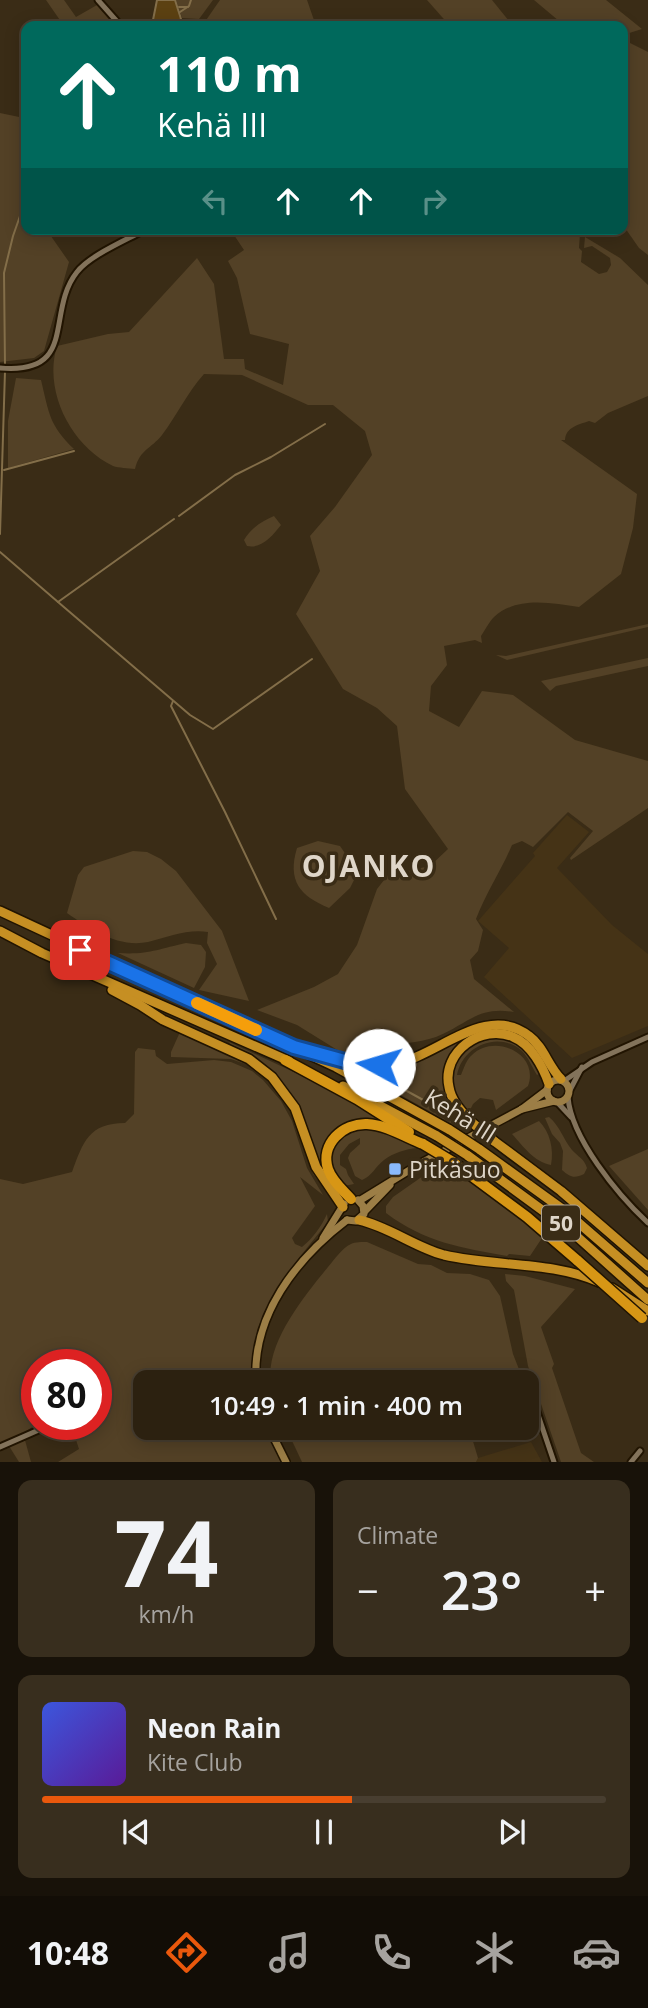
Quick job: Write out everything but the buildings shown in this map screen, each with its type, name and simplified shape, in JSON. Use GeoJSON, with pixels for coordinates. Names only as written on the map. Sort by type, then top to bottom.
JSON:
{"type":"FeatureCollection","features":[{"type":"Feature","properties":{"kind":"highway","name":"Kehä III"},"geometry":{"type":"LineString","coordinates":[[0,911],[294,1047],[373,1086],[450,1130],[565,1210],[648,1283]]}},
{"type":"Feature","properties":{"kind":"highway","name":"Kehä III"},"geometry":{"type":"LineString","coordinates":[[0,931],[42,953],[285,1059],[437,1136],[562,1224],[648,1300]]}},
{"type":"Feature","properties":{"kind":"highway"},"geometry":{"type":"LineString","coordinates":[[42,953],[73,972],[131,999],[163,1020],[249,1059],[265,1070],[285,1091],[295,1108],[316,1167],[342,1209]]}},
{"type":"Feature","properties":{"kind":"highway"},"geometry":{"type":"LineString","coordinates":[[294,1047],[352,1063],[393,1065],[418,1057],[474,1029],[499,1025],[515,1028],[536,1041],[562,1080]]}},
{"type":"Feature","properties":{"kind":"highway"},"geometry":{"type":"LineString","coordinates":[[548,1087],[530,1049],[519,1040],[496,1033],[473,1039],[457,1053],[448,1075],[451,1095],[468,1120],[561,1191],[648,1266]]}},
{"type":"Feature","properties":{"kind":"highway"},"geometry":{"type":"LineString","coordinates":[[285,1059],[381,1114],[453,1162],[517,1209],[646,1318]]}},
{"type":"Feature","properties":{"kind":"highway"},"geometry":{"type":"LineString","coordinates":[[355,1200],[331,1176],[327,1163],[331,1143],[339,1133],[358,1124],[374,1125],[423,1143]]}},
{"type":"Feature","properties":{"kind":"highway"},"geometry":{"type":"LineString","coordinates":[[362,1216],[403,1239],[444,1254],[554,1270],[593,1279],[622,1293],[646,1318]]}},
{"type":"Feature","properties":{"kind":"main road"},"geometry":{"type":"LineString","coordinates":[[319,1244],[342,1209],[355,1200],[522,1109],[548,1087],[562,1080],[569,1093],[556,1101],[522,1109]]}},
{"type":"Feature","properties":{"kind":"main road"},"geometry":{"type":"LineString","coordinates":[[548,1087],[549,1097],[556,1101]]}},
{"type":"Feature","properties":{"kind":"main road"},"geometry":{"type":"LineString","coordinates":[[342,1209],[347,1220],[352,1222],[362,1216],[401,1175]]}},
{"type":"Feature","properties":{"kind":"main road"},"geometry":{"type":"LineString","coordinates":[[355,1200],[362,1216]]}},
{"type":"Feature","properties":{"kind":"main road"},"geometry":{"type":"LineString","coordinates":[[257,1370],[258,1345],[268,1313],[303,1260],[347,1220]]}},
{"type":"Feature","properties":{"kind":"main road"},"geometry":{"type":"LineString","coordinates":[[275,1440],[286,1462]]}},
{"type":"Feature","properties":{"kind":"street"},"geometry":{"type":"LineString","coordinates":[[98,0],[117,21]]}},
{"type":"Feature","properties":{"kind":"street"},"geometry":{"type":"LineString","coordinates":[[0,368],[33,366],[47,357],[54,345],[71,281],[78,270],[136,235]]}},
{"type":"Feature","properties":{"kind":"street"},"geometry":{"type":"LineString","coordinates":[[562,1080],[648,1037]]}},
{"type":"Feature","properties":{"kind":"street"},"geometry":{"type":"LineString","coordinates":[[573,1119],[569,1093],[582,1068]]}},
{"type":"Feature","properties":{"kind":"street"},"geometry":{"type":"LineString","coordinates":[[556,1101],[573,1119],[597,1164],[613,1187],[648,1223]]}},
{"type":"Feature","properties":{"kind":"street"},"geometry":{"type":"LineString","coordinates":[[539,1418],[554,1462]]}},
{"type":"Feature","properties":{"kind":"street"},"geometry":{"type":"LineString","coordinates":[[0,1447],[21,1438]]}},
{"type":"Feature","properties":{"kind":"street"},"geometry":{"type":"LineString","coordinates":[[631,1462],[640,1451]]}},
{"type":"Feature","properties":{"kind":"shaded area"},"geometry":{"type":"Polygon","coordinates":[[[46,0],[64,0],[76,17],[97,5],[112,21],[61,21],[46,0]]]}},
{"type":"Feature","properties":{"kind":"shaded area"},"geometry":{"type":"Polygon","coordinates":[[[157,0],[175,0],[181,19],[153,21],[157,0]]]}},
{"type":"Feature","properties":{"kind":"shaded area"},"geometry":{"type":"Polygon","coordinates":[[[176,0],[213,0],[199,19],[182,18],[176,0]]]}},
{"type":"Feature","properties":{"kind":"shaded area"},"geometry":{"type":"Polygon","coordinates":[[[220,0],[307,0],[314,21],[205,21],[220,0]]]}},
{"type":"Feature","properties":{"kind":"shaded area"},"geometry":{"type":"Polygon","coordinates":[[[427,0],[492,0],[509,21],[446,21],[427,0]]]}},
{"type":"Feature","properties":{"kind":"shaded area"},"geometry":{"type":"Polygon","coordinates":[[[534,0],[606,0],[642,29],[628,33],[628,21],[559,21],[534,0]]]}},
{"type":"Feature","properties":{"kind":"shaded area"},"geometry":{"type":"Polygon","coordinates":[[[628,43],[648,52],[648,255],[639,248],[628,232],[628,43]]]}},
{"type":"Feature","properties":{"kind":"shaded area"},"geometry":{"type":"Polygon","coordinates":[[[0,113],[21,117],[21,235],[50,235],[69,262],[44,351],[34,358],[0,362],[0,113]]]}},
{"type":"Feature","properties":{"kind":"shaded area"},"geometry":{"type":"Polygon","coordinates":[[[234,235],[580,235],[581,262],[599,274],[607,272],[611,265],[610,258],[592,246],[584,248],[585,237],[620,258],[648,285],[648,396],[608,413],[595,423],[589,421],[573,427],[565,440],[561,440],[637,494],[633,528],[621,574],[579,607],[535,603],[513,606],[492,619],[481,636],[482,643],[475,640],[444,646],[447,665],[431,686],[429,711],[459,727],[482,691],[513,695],[575,740],[648,761],[648,808],[571,860],[593,831],[568,812],[533,847],[522,841],[512,845],[476,919],[483,930],[478,951],[470,960],[474,979],[514,1012],[491,1012],[473,1017],[436,1037],[408,1043],[403,1054],[381,1058],[347,1056],[297,1025],[257,1010],[314,987],[338,974],[357,945],[377,889],[388,875],[430,866],[448,849],[405,789],[397,726],[377,708],[343,689],[296,614],[320,571],[310,536],[335,507],[372,455],[365,431],[333,405],[308,405],[242,375],[204,374],[162,435],[140,457],[135,469],[124,468],[113,466],[85,445],[73,431],[57,398],[54,363],[57,346],[129,332],[197,258],[214,284],[224,359],[244,359],[245,369],[283,385],[289,344],[250,334],[237,278],[228,261],[244,250],[234,235]]]}},
{"type":"Feature","properties":{"kind":"shaded area"},"geometry":{"type":"Polygon","coordinates":[[[16,378],[41,380],[48,410],[55,425],[74,449],[8,468],[8,421],[16,378]]]}},
{"type":"Feature","properties":{"kind":"shaded area"},"geometry":{"type":"Polygon","coordinates":[[[274,516],[281,525],[274,533],[262,544],[247,546],[244,540],[250,532],[274,516]]]}},
{"type":"Feature","properties":{"kind":"shaded area"},"geometry":{"type":"Polygon","coordinates":[[[648,624],[648,627],[507,660],[496,655],[506,656],[648,624]]]}},
{"type":"Feature","properties":{"kind":"shaded area"},"geometry":{"type":"Polygon","coordinates":[[[648,658],[648,666],[556,686],[550,691],[541,681],[648,658]]]}},
{"type":"Feature","properties":{"kind":"shaded area"},"geometry":{"type":"Polygon","coordinates":[[[567,815],[589,832],[557,868],[612,925],[648,954],[648,1026],[572,1058],[484,977],[509,948],[478,921],[567,815]]]}},
{"type":"Feature","properties":{"kind":"shaded area"},"geometry":{"type":"Polygon","coordinates":[[[318,841],[340,846],[358,872],[350,888],[329,908],[303,892],[295,878],[294,860],[297,848],[318,841]]]}},
{"type":"Feature","properties":{"kind":"shaded area"},"geometry":{"type":"Polygon","coordinates":[[[133,851],[147,852],[176,871],[222,931],[249,1001],[199,990],[217,964],[207,943],[208,932],[185,933],[148,942],[126,942],[105,936],[67,913],[78,875],[84,867],[133,851]]]}},
{"type":"Feature","properties":{"kind":"shaded area"},"geometry":{"type":"Polygon","coordinates":[[[186,943],[201,945],[206,952],[205,967],[194,988],[118,953],[145,952],[186,943]]]}},
{"type":"Feature","properties":{"kind":"shaded area"},"geometry":{"type":"Polygon","coordinates":[[[501,1027],[530,1039],[546,1063],[519,1036],[468,1038],[446,1082],[464,1119],[454,1125],[349,1066],[397,1067],[413,1063],[467,1035],[501,1027]]]}},
{"type":"Feature","properties":{"kind":"shaded area"},"geometry":{"type":"Polygon","coordinates":[[[180,1032],[246,1062],[266,1076],[276,1087],[295,1116],[332,1198],[313,1174],[285,1101],[266,1078],[248,1065],[231,1059],[171,1057],[180,1032]]]}},
{"type":"Feature","properties":{"kind":"shaded area"},"geometry":{"type":"Polygon","coordinates":[[[484,1038],[513,1041],[525,1049],[541,1073],[537,1075],[524,1053],[513,1045],[493,1042],[474,1049],[460,1065],[457,1075],[461,1075],[472,1055],[492,1046],[513,1050],[527,1064],[530,1074],[528,1086],[496,1110],[493,1100],[480,1098],[468,1114],[455,1091],[453,1070],[462,1052],[484,1038]]]}},
{"type":"Feature","properties":{"kind":"shaded area"},"geometry":{"type":"Polygon","coordinates":[[[229,1042],[337,1092],[394,1126],[363,1121],[327,1145],[337,1192],[316,1160],[304,1118],[285,1087],[273,1074],[233,1048],[229,1042]]]}},
{"type":"Feature","properties":{"kind":"shaded area"},"geometry":{"type":"Polygon","coordinates":[[[138,1048],[155,1050],[156,1056],[167,1064],[214,1060],[231,1062],[252,1071],[263,1080],[281,1101],[292,1121],[307,1168],[323,1195],[300,1177],[315,1206],[292,1238],[295,1244],[302,1247],[306,1244],[327,1214],[328,1222],[273,1295],[256,1336],[252,1370],[133,1370],[133,1440],[272,1440],[282,1462],[58,1462],[79,1449],[76,1440],[112,1440],[112,1349],[21,1349],[21,1440],[25,1440],[31,1462],[19,1462],[9,1446],[0,1443],[0,1179],[23,1184],[72,1172],[89,1136],[103,1126],[125,1123],[134,1114],[135,1052],[138,1048]]]}},
{"type":"Feature","properties":{"kind":"shaded area"},"geometry":{"type":"Polygon","coordinates":[[[549,1117],[572,1150],[584,1162],[587,1168],[584,1174],[572,1176],[562,1170],[563,1151],[545,1118],[549,1117]]]}},
{"type":"Feature","properties":{"kind":"shaded area"},"geometry":{"type":"Polygon","coordinates":[[[539,1121],[550,1141],[551,1165],[534,1157],[512,1134],[539,1121]]]}},
{"type":"Feature","properties":{"kind":"shaded area"},"geometry":{"type":"Polygon","coordinates":[[[355,1128],[388,1133],[417,1148],[388,1158],[362,1180],[355,1176],[348,1158],[360,1144],[360,1138],[349,1144],[340,1155],[340,1165],[346,1169],[354,1184],[344,1186],[333,1168],[332,1154],[339,1141],[355,1128]]]}},
{"type":"Feature","properties":{"kind":"shaded area"},"geometry":{"type":"Polygon","coordinates":[[[648,1149],[648,1210],[609,1166],[648,1149]]]}},
{"type":"Feature","properties":{"kind":"shaded area"},"geometry":{"type":"Polygon","coordinates":[[[443,1162],[513,1213],[542,1238],[530,1256],[507,1256],[444,1242],[415,1231],[386,1213],[386,1206],[393,1197],[443,1162]]]}},
{"type":"Feature","properties":{"kind":"shaded area"},"geometry":{"type":"Polygon","coordinates":[[[367,1242],[447,1273],[470,1274],[489,1280],[500,1296],[519,1370],[271,1370],[280,1336],[298,1306],[338,1254],[344,1248],[367,1242]]]}},
{"type":"Feature","properties":{"kind":"shaded area"},"geometry":{"type":"Polygon","coordinates":[[[505,1274],[525,1276],[575,1289],[541,1327],[581,1453],[594,1462],[561,1462],[539,1398],[539,1370],[529,1370],[514,1290],[506,1281],[505,1274]]]}},
{"type":"Feature","properties":{"kind":"shaded area"},"geometry":{"type":"Polygon","coordinates":[[[292,1440],[473,1440],[478,1458],[476,1462],[302,1462],[292,1440]]]}},
{"type":"Feature","properties":{"kind":"shaded area"},"geometry":{"type":"Polygon","coordinates":[[[531,1442],[542,1462],[476,1462],[478,1458],[531,1442]]]}},
{"type":"Feature","properties":{"kind":"waterway"},"geometry":{"type":"LineString","coordinates":[[180,12],[189,6],[191,0]]}},
{"type":"Feature","properties":{"kind":"waterway"},"geometry":{"type":"LineString","coordinates":[[179,7],[188,7]]}},
{"type":"Feature","properties":{"kind":"waterway"},"geometry":{"type":"LineString","coordinates":[[5,366],[4,273],[21,213]]}},
{"type":"Feature","properties":{"kind":"waterway"},"geometry":{"type":"LineString","coordinates":[[0,534],[5,371]]}},
{"type":"Feature","properties":{"kind":"waterway"},"geometry":{"type":"LineString","coordinates":[[179,516],[235,475],[325,424]]}},
{"type":"Feature","properties":{"kind":"waterway"},"geometry":{"type":"LineString","coordinates":[[4,470],[74,451]]}},
{"type":"Feature","properties":{"kind":"waterway"},"geometry":{"type":"LineString","coordinates":[[0,552],[58,602],[174,519]]}},
{"type":"Feature","properties":{"kind":"waterway"},"geometry":{"type":"LineString","coordinates":[[58,602],[190,715],[213,729],[312,659]]}},
{"type":"Feature","properties":{"kind":"waterway"},"geometry":{"type":"LineString","coordinates":[[173,701],[171,706],[276,919]]}},
{"type":"Feature","properties":{"kind":"waterway"},"geometry":{"type":"LineString","coordinates":[[376,1074],[445,1112]]}},
{"type":"Feature","properties":{"kind":"slow traffic"},"geometry":{"type":"LineString","coordinates":[[197,1003],[256,1030]]}},
{"type":"Feature","properties":{"kind":"place","name":"Pitkäsuo"},"geometry":{"type":"Point","coordinates":[395,1169]}},
{"type":"Feature","properties":{"kind":"district","name":"OJANKO"},"geometry":{"type":"Point","coordinates":[369,865]}},
{"type":"Feature","properties":{"kind":"route"},"geometry":{"type":"LineString","coordinates":[[80,950],[294,1047],[352,1063],[379,1065]]}}]}
